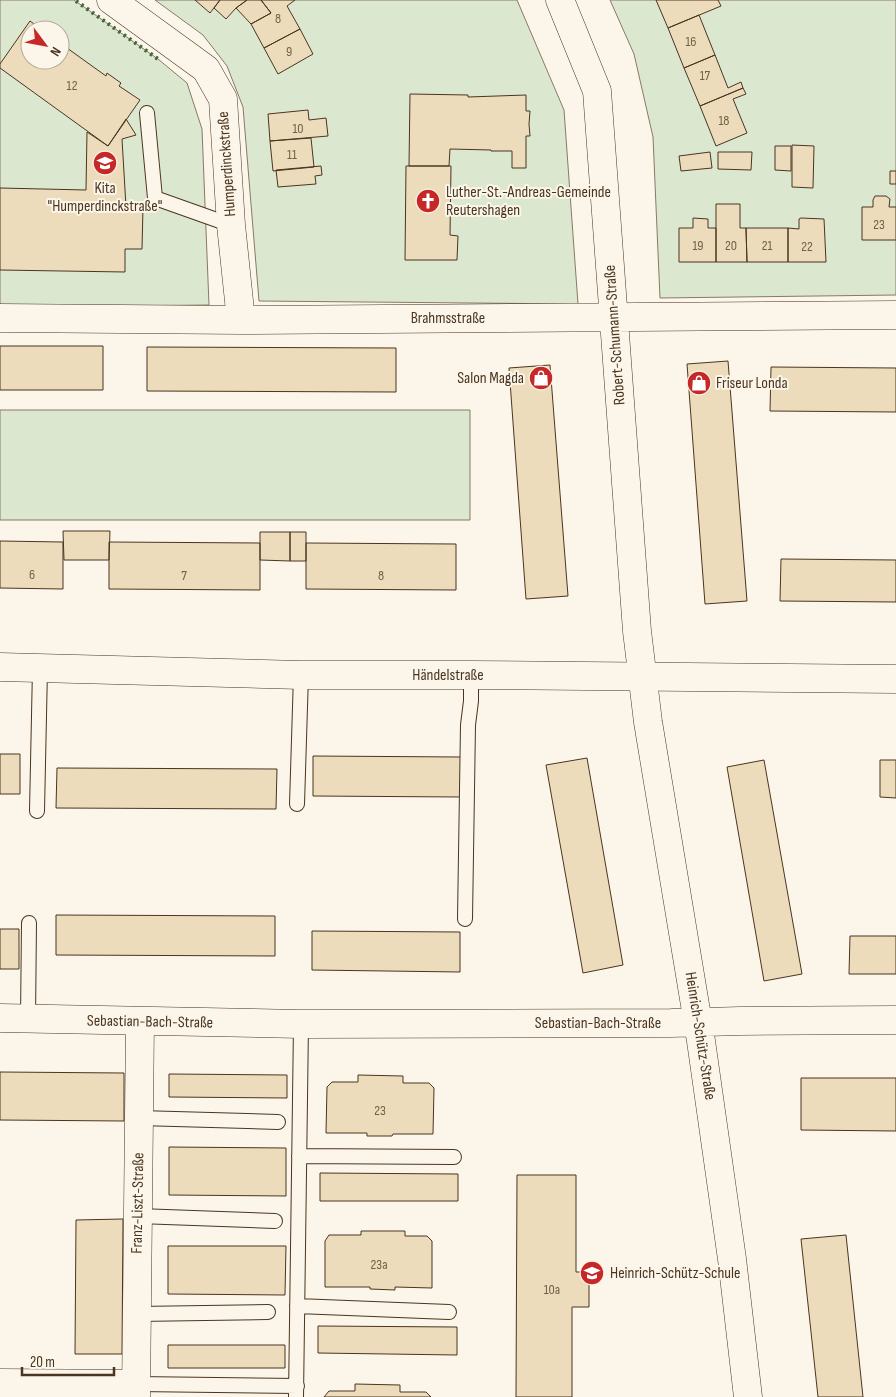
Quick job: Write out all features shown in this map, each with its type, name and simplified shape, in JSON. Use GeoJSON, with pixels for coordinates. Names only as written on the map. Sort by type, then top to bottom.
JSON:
{"type":"FeatureCollection","features":[{"type":"Feature","properties":{"kind":"street","name":"Humperdinckstraße"},"geometry":{"type":"LineString","coordinates":[[111,0],[206,69],[223,100],[241,320]]}},
{"type":"Feature","properties":{"kind":"street","name":"Robert-Schumann-Straße"},"geometry":{"type":"LineString","coordinates":[[560,0],[597,91],[642,677]]}},
{"type":"Feature","properties":{"kind":"street","name":"Brahmsstraße"},"geometry":{"type":"LineString","coordinates":[[0,318],[241,320],[896,315]]}},
{"type":"Feature","properties":{"kind":"street","name":"Händelstraße"},"geometry":{"type":"LineString","coordinates":[[0,667],[301,676],[471,675],[896,679]]}},
{"type":"Feature","properties":{"kind":"street","name":"Heinrich-Schütz-Straße"},"geometry":{"type":"LineString","coordinates":[[642,677],[698,1022],[732,1259],[748,1397]]}},
{"type":"Feature","properties":{"kind":"street","name":"Sebastian-Bach-Straße"},"geometry":{"type":"LineString","coordinates":[[0,1018],[301,1024],[896,1020]]}},
{"type":"Feature","properties":{"kind":"street","name":"Franz-Liszt-Straße"},"geometry":{"type":"LineString","coordinates":[[136,1391],[140,1022]]}},
{"type":"Feature","properties":{"kind":"street"},"geometry":{"type":"LineString","coordinates":[[0,1383],[136,1391]]}},
{"type":"Feature","properties":{"kind":"lane"},"geometry":{"type":"LineString","coordinates":[[147,113],[155,198],[232,225]]}},
{"type":"Feature","properties":{"kind":"lane"},"geometry":{"type":"LineString","coordinates":[[37,811],[40,668]]}},
{"type":"Feature","properties":{"kind":"lane"},"geometry":{"type":"LineString","coordinates":[[465,919],[468,735],[471,675]]}},
{"type":"Feature","properties":{"kind":"lane"},"geometry":{"type":"LineString","coordinates":[[297,804],[301,676]]}},
{"type":"Feature","properties":{"kind":"lane"},"geometry":{"type":"LineString","coordinates":[[28,1019],[29,923]]}},
{"type":"Feature","properties":{"kind":"lane"},"geometry":{"type":"LineString","coordinates":[[136,1391],[296,1391],[301,1024]]}},
{"type":"Feature","properties":{"kind":"lane"},"geometry":{"type":"LineString","coordinates":[[139,1118],[278,1122]]}},
{"type":"Feature","properties":{"kind":"lane"},"geometry":{"type":"LineString","coordinates":[[299,1156],[454,1157]]}},
{"type":"Feature","properties":{"kind":"lane"},"geometry":{"type":"LineString","coordinates":[[138,1216],[275,1221]]}},
{"type":"Feature","properties":{"kind":"lane"},"geometry":{"type":"LineString","coordinates":[[297,1306],[449,1312]]}},
{"type":"Feature","properties":{"kind":"lane"},"geometry":{"type":"LineString","coordinates":[[137,1314],[268,1312]]}},
{"type":"Feature","properties":{"kind":"green space"},"geometry":{"type":"Polygon","coordinates":[[[0,0],[74,0],[158,59],[187,83],[202,129],[209,305],[0,307],[0,0]]]}},
{"type":"Feature","properties":{"kind":"green space"},"geometry":{"type":"Polygon","coordinates":[[[155,0],[517,0],[564,110],[578,304],[259,301],[243,107],[227,66],[203,35],[155,0]]]}},
{"type":"Feature","properties":{"kind":"green space"},"geometry":{"type":"Polygon","coordinates":[[[610,0],[896,0],[896,295],[660,298],[653,137],[634,54],[610,0]]]}},
{"type":"Feature","properties":{"kind":"green space"},"geometry":{"type":"Polygon","coordinates":[[[0,410],[470,410],[470,520],[0,520],[0,410]]]}},
{"type":"Feature","properties":{"kind":"building"},"geometry":{"type":"Polygon","coordinates":[[[195,0],[220,0],[210,13],[195,0]]]}},
{"type":"Feature","properties":{"kind":"building"},"geometry":{"type":"Polygon","coordinates":[[[220,0],[247,0],[226,19],[214,8],[220,0]]]}},
{"type":"Feature","properties":{"kind":"building"},"geometry":{"type":"Polygon","coordinates":[[[247,0],[261,0],[271,13],[251,24],[236,8],[247,0]]]}},
{"type":"Feature","properties":{"kind":"building"},"geometry":{"type":"Polygon","coordinates":[[[261,0],[295,0],[287,6],[300,29],[264,48],[251,24],[271,13],[261,0]]]}},
{"type":"Feature","properties":{"kind":"building"},"geometry":{"type":"Polygon","coordinates":[[[656,0],[718,0],[721,6],[668,28],[656,0]]]}},
{"type":"Feature","properties":{"kind":"building"},"geometry":{"type":"Polygon","coordinates":[[[699,15],[715,55],[684,68],[668,28],[699,15]]]}},
{"type":"Feature","properties":{"kind":"building"},"geometry":{"type":"Polygon","coordinates":[[[300,29],[313,54],[278,74],[264,48],[300,29]]]}},
{"type":"Feature","properties":{"kind":"building"},"geometry":{"type":"Polygon","coordinates":[[[20,35],[20,70],[70,70],[70,50],[106,76],[107,73],[121,83],[119,86],[140,100],[108,146],[0,68],[0,64],[20,35]]]}},
{"type":"Feature","properties":{"kind":"building"},"geometry":{"type":"Polygon","coordinates":[[[715,55],[728,88],[741,82],[743,88],[700,106],[684,68],[715,55]]]}},
{"type":"Feature","properties":{"kind":"building"},"geometry":{"type":"Polygon","coordinates":[[[743,88],[746,94],[733,99],[747,133],[716,146],[700,106],[743,88]]]}},
{"type":"Feature","properties":{"kind":"building"},"geometry":{"type":"Polygon","coordinates":[[[410,94],[468,95],[468,97],[526,95],[526,111],[530,111],[530,136],[526,136],[526,168],[512,168],[512,151],[450,149],[449,166],[409,166],[410,94]]]}},
{"type":"Feature","properties":{"kind":"building"},"geometry":{"type":"Polygon","coordinates":[[[308,110],[309,120],[326,118],[328,136],[270,141],[268,114],[308,110]]]}},
{"type":"Feature","properties":{"kind":"building","name":"Kita \"Humperdinckstraße\""},"geometry":{"type":"Polygon","coordinates":[[[126,119],[136,135],[122,139],[126,207],[143,207],[142,249],[125,249],[125,272],[0,270],[0,188],[86,190],[87,132],[108,146],[126,119]]]}},
{"type":"Feature","properties":{"kind":"building"},"geometry":{"type":"Polygon","coordinates":[[[311,138],[314,167],[273,171],[270,141],[311,138]]]}},
{"type":"Feature","properties":{"kind":"building"},"geometry":{"type":"Polygon","coordinates":[[[792,145],[814,146],[813,188],[792,187],[792,145]]]}},
{"type":"Feature","properties":{"kind":"building"},"geometry":{"type":"Polygon","coordinates":[[[775,146],[791,146],[791,171],[775,170],[775,146]]]}},
{"type":"Feature","properties":{"kind":"building"},"geometry":{"type":"Polygon","coordinates":[[[710,152],[712,168],[681,171],[679,156],[710,152]]]}},
{"type":"Feature","properties":{"kind":"building"},"geometry":{"type":"Polygon","coordinates":[[[718,152],[752,152],[751,170],[718,169],[718,152]]]}},
{"type":"Feature","properties":{"kind":"building"},"geometry":{"type":"Polygon","coordinates":[[[321,166],[322,175],[315,176],[316,184],[278,187],[276,170],[321,166]]]}},
{"type":"Feature","properties":{"kind":"building","name":"Luther-St.-Andreas-Gemeinde Reutershagen"},"geometry":{"type":"Polygon","coordinates":[[[406,166],[451,166],[450,235],[458,236],[457,260],[405,260],[406,166]]]}},
{"type":"Feature","properties":{"kind":"building"},"geometry":{"type":"Polygon","coordinates":[[[890,171],[896,171],[896,184],[890,184],[890,171]]]}},
{"type":"Feature","properties":{"kind":"building"},"geometry":{"type":"Polygon","coordinates":[[[875,196],[886,196],[890,199],[889,207],[896,207],[896,240],[862,240],[862,207],[873,207],[875,196]]]}},
{"type":"Feature","properties":{"kind":"building"},"geometry":{"type":"Polygon","coordinates":[[[716,204],[740,204],[740,228],[746,228],[747,262],[716,262],[716,204]]]}},
{"type":"Feature","properties":{"kind":"building"},"geometry":{"type":"Polygon","coordinates":[[[693,218],[708,219],[708,228],[716,228],[716,262],[679,262],[679,228],[693,228],[693,218]]]}},
{"type":"Feature","properties":{"kind":"building"},"geometry":{"type":"Polygon","coordinates":[[[799,219],[824,219],[826,262],[788,262],[788,228],[799,229],[799,219]]]}},
{"type":"Feature","properties":{"kind":"building"},"geometry":{"type":"Polygon","coordinates":[[[746,228],[788,228],[788,262],[747,262],[746,228]]]}},
{"type":"Feature","properties":{"kind":"building"},"geometry":{"type":"Polygon","coordinates":[[[0,346],[103,346],[103,390],[0,390],[0,346]]]}},
{"type":"Feature","properties":{"kind":"building"},"geometry":{"type":"Polygon","coordinates":[[[147,347],[396,348],[396,392],[147,391],[147,347]]]}},
{"type":"Feature","properties":{"kind":"building"},"geometry":{"type":"Polygon","coordinates":[[[728,361],[747,601],[705,604],[687,364],[728,361]]]}},
{"type":"Feature","properties":{"kind":"building"},"geometry":{"type":"Polygon","coordinates":[[[550,365],[568,596],[526,599],[509,368],[550,365]]]}},
{"type":"Feature","properties":{"kind":"building"},"geometry":{"type":"Polygon","coordinates":[[[771,367],[896,368],[896,412],[770,411],[771,367]]]}},
{"type":"Feature","properties":{"kind":"building"},"geometry":{"type":"Polygon","coordinates":[[[63,531],[110,531],[109,560],[64,560],[63,531]]]}},
{"type":"Feature","properties":{"kind":"building"},"geometry":{"type":"Polygon","coordinates":[[[260,532],[290,532],[290,561],[260,560],[260,532]]]}},
{"type":"Feature","properties":{"kind":"building"},"geometry":{"type":"Polygon","coordinates":[[[290,532],[306,532],[306,561],[290,561],[290,532]]]}},
{"type":"Feature","properties":{"kind":"building"},"geometry":{"type":"Polygon","coordinates":[[[0,541],[63,542],[63,589],[0,588],[0,541]]]}},
{"type":"Feature","properties":{"kind":"building"},"geometry":{"type":"Polygon","coordinates":[[[109,542],[260,543],[260,590],[109,589],[109,542]]]}},
{"type":"Feature","properties":{"kind":"building"},"geometry":{"type":"Polygon","coordinates":[[[306,543],[456,544],[456,590],[306,589],[306,543]]]}},
{"type":"Feature","properties":{"kind":"building"},"geometry":{"type":"Polygon","coordinates":[[[781,559],[896,560],[896,602],[780,601],[781,559]]]}},
{"type":"Feature","properties":{"kind":"building"},"geometry":{"type":"Polygon","coordinates":[[[0,754],[20,754],[20,794],[0,794],[0,754]]]}},
{"type":"Feature","properties":{"kind":"building"},"geometry":{"type":"Polygon","coordinates":[[[313,756],[461,757],[461,797],[313,796],[313,756]]]}},
{"type":"Feature","properties":{"kind":"building"},"geometry":{"type":"Polygon","coordinates":[[[587,758],[623,965],[583,973],[546,765],[587,758]]]}},
{"type":"Feature","properties":{"kind":"building"},"geometry":{"type":"Polygon","coordinates":[[[764,760],[802,974],[764,981],[727,767],[764,760]]]}},
{"type":"Feature","properties":{"kind":"building"},"geometry":{"type":"Polygon","coordinates":[[[880,760],[896,760],[896,798],[880,797],[880,760]]]}},
{"type":"Feature","properties":{"kind":"building"},"geometry":{"type":"Polygon","coordinates":[[[57,768],[277,769],[276,809],[56,808],[57,768]]]}},
{"type":"Feature","properties":{"kind":"building"},"geometry":{"type":"Polygon","coordinates":[[[56,915],[275,916],[275,956],[56,955],[56,915]]]}},
{"type":"Feature","properties":{"kind":"building"},"geometry":{"type":"Polygon","coordinates":[[[0,929],[19,929],[19,969],[0,969],[0,929]]]}},
{"type":"Feature","properties":{"kind":"building"},"geometry":{"type":"Polygon","coordinates":[[[312,931],[460,932],[460,972],[312,970],[312,931]]]}},
{"type":"Feature","properties":{"kind":"building"},"geometry":{"type":"Polygon","coordinates":[[[850,936],[896,936],[896,974],[849,974],[850,936]]]}},
{"type":"Feature","properties":{"kind":"building"},"geometry":{"type":"Polygon","coordinates":[[[0,1072],[124,1073],[124,1121],[0,1120],[0,1072]]]}},
{"type":"Feature","properties":{"kind":"building"},"geometry":{"type":"Polygon","coordinates":[[[169,1074],[287,1075],[287,1098],[169,1097],[169,1074]]]}},
{"type":"Feature","properties":{"kind":"building"},"geometry":{"type":"Polygon","coordinates":[[[358,1075],[403,1076],[403,1083],[429,1083],[434,1088],[433,1134],[367,1136],[367,1133],[326,1133],[327,1087],[332,1082],[358,1082],[358,1075]]]}},
{"type":"Feature","properties":{"kind":"building"},"geometry":{"type":"Polygon","coordinates":[[[801,1078],[896,1078],[896,1131],[801,1130],[801,1078]]]}},
{"type":"Feature","properties":{"kind":"building"},"geometry":{"type":"Polygon","coordinates":[[[169,1147],[286,1148],[286,1196],[169,1195],[169,1147]]]}},
{"type":"Feature","properties":{"kind":"building"},"geometry":{"type":"Polygon","coordinates":[[[320,1173],[458,1174],[458,1201],[320,1201],[320,1173]]]}},
{"type":"Feature","properties":{"kind":"building"},"geometry":{"type":"Polygon","coordinates":[[[517,1175],[576,1175],[576,1272],[589,1272],[589,1307],[572,1307],[572,1397],[516,1397],[517,1175]]]}},
{"type":"Feature","properties":{"kind":"building"},"geometry":{"type":"Polygon","coordinates":[[[123,1219],[122,1354],[75,1354],[76,1220],[123,1219]]]}},
{"type":"Feature","properties":{"kind":"building"},"geometry":{"type":"Polygon","coordinates":[[[361,1231],[405,1231],[405,1236],[427,1236],[432,1241],[432,1288],[395,1287],[395,1290],[370,1289],[370,1287],[325,1287],[325,1241],[329,1235],[361,1235],[361,1231]]]}},
{"type":"Feature","properties":{"kind":"building"},"geometry":{"type":"Polygon","coordinates":[[[846,1235],[863,1397],[818,1397],[801,1239],[846,1235]]]}},
{"type":"Feature","properties":{"kind":"building"},"geometry":{"type":"Polygon","coordinates":[[[168,1246],[286,1246],[285,1295],[168,1294],[168,1246]]]}},
{"type":"Feature","properties":{"kind":"building"},"geometry":{"type":"Polygon","coordinates":[[[318,1326],[457,1327],[457,1355],[318,1353],[318,1326]]]}},
{"type":"Feature","properties":{"kind":"building"},"geometry":{"type":"Polygon","coordinates":[[[168,1345],[285,1345],[285,1368],[168,1368],[168,1345]]]}},
{"type":"Feature","properties":{"kind":"building"},"geometry":{"type":"Polygon","coordinates":[[[355,1384],[400,1385],[400,1392],[426,1392],[431,1397],[324,1397],[329,1391],[355,1391],[355,1384]]]}},
{"type":"Feature","properties":{"kind":"hedge"},"geometry":{"type":"LineString","coordinates":[[76,1],[158,59]]}},
{"type":"Feature","properties":{"kind":"place","name":"Kita \"Humperdinckstraße\""},"geometry":{"type":"Point","coordinates":[105,163]}},
{"type":"Feature","properties":{"kind":"place","name":"Luther-St.-Andreas-Gemeinde Reutershagen"},"geometry":{"type":"Point","coordinates":[428,201]}},
{"type":"Feature","properties":{"kind":"place","name":"Salon Magda"},"geometry":{"type":"Point","coordinates":[541,378]}},
{"type":"Feature","properties":{"kind":"place","name":"Friseur Londa"},"geometry":{"type":"Point","coordinates":[699,383]}},
{"type":"Feature","properties":{"kind":"place","name":"Heinrich-Schütz-Schule"},"geometry":{"type":"Point","coordinates":[592,1273]}}]}
